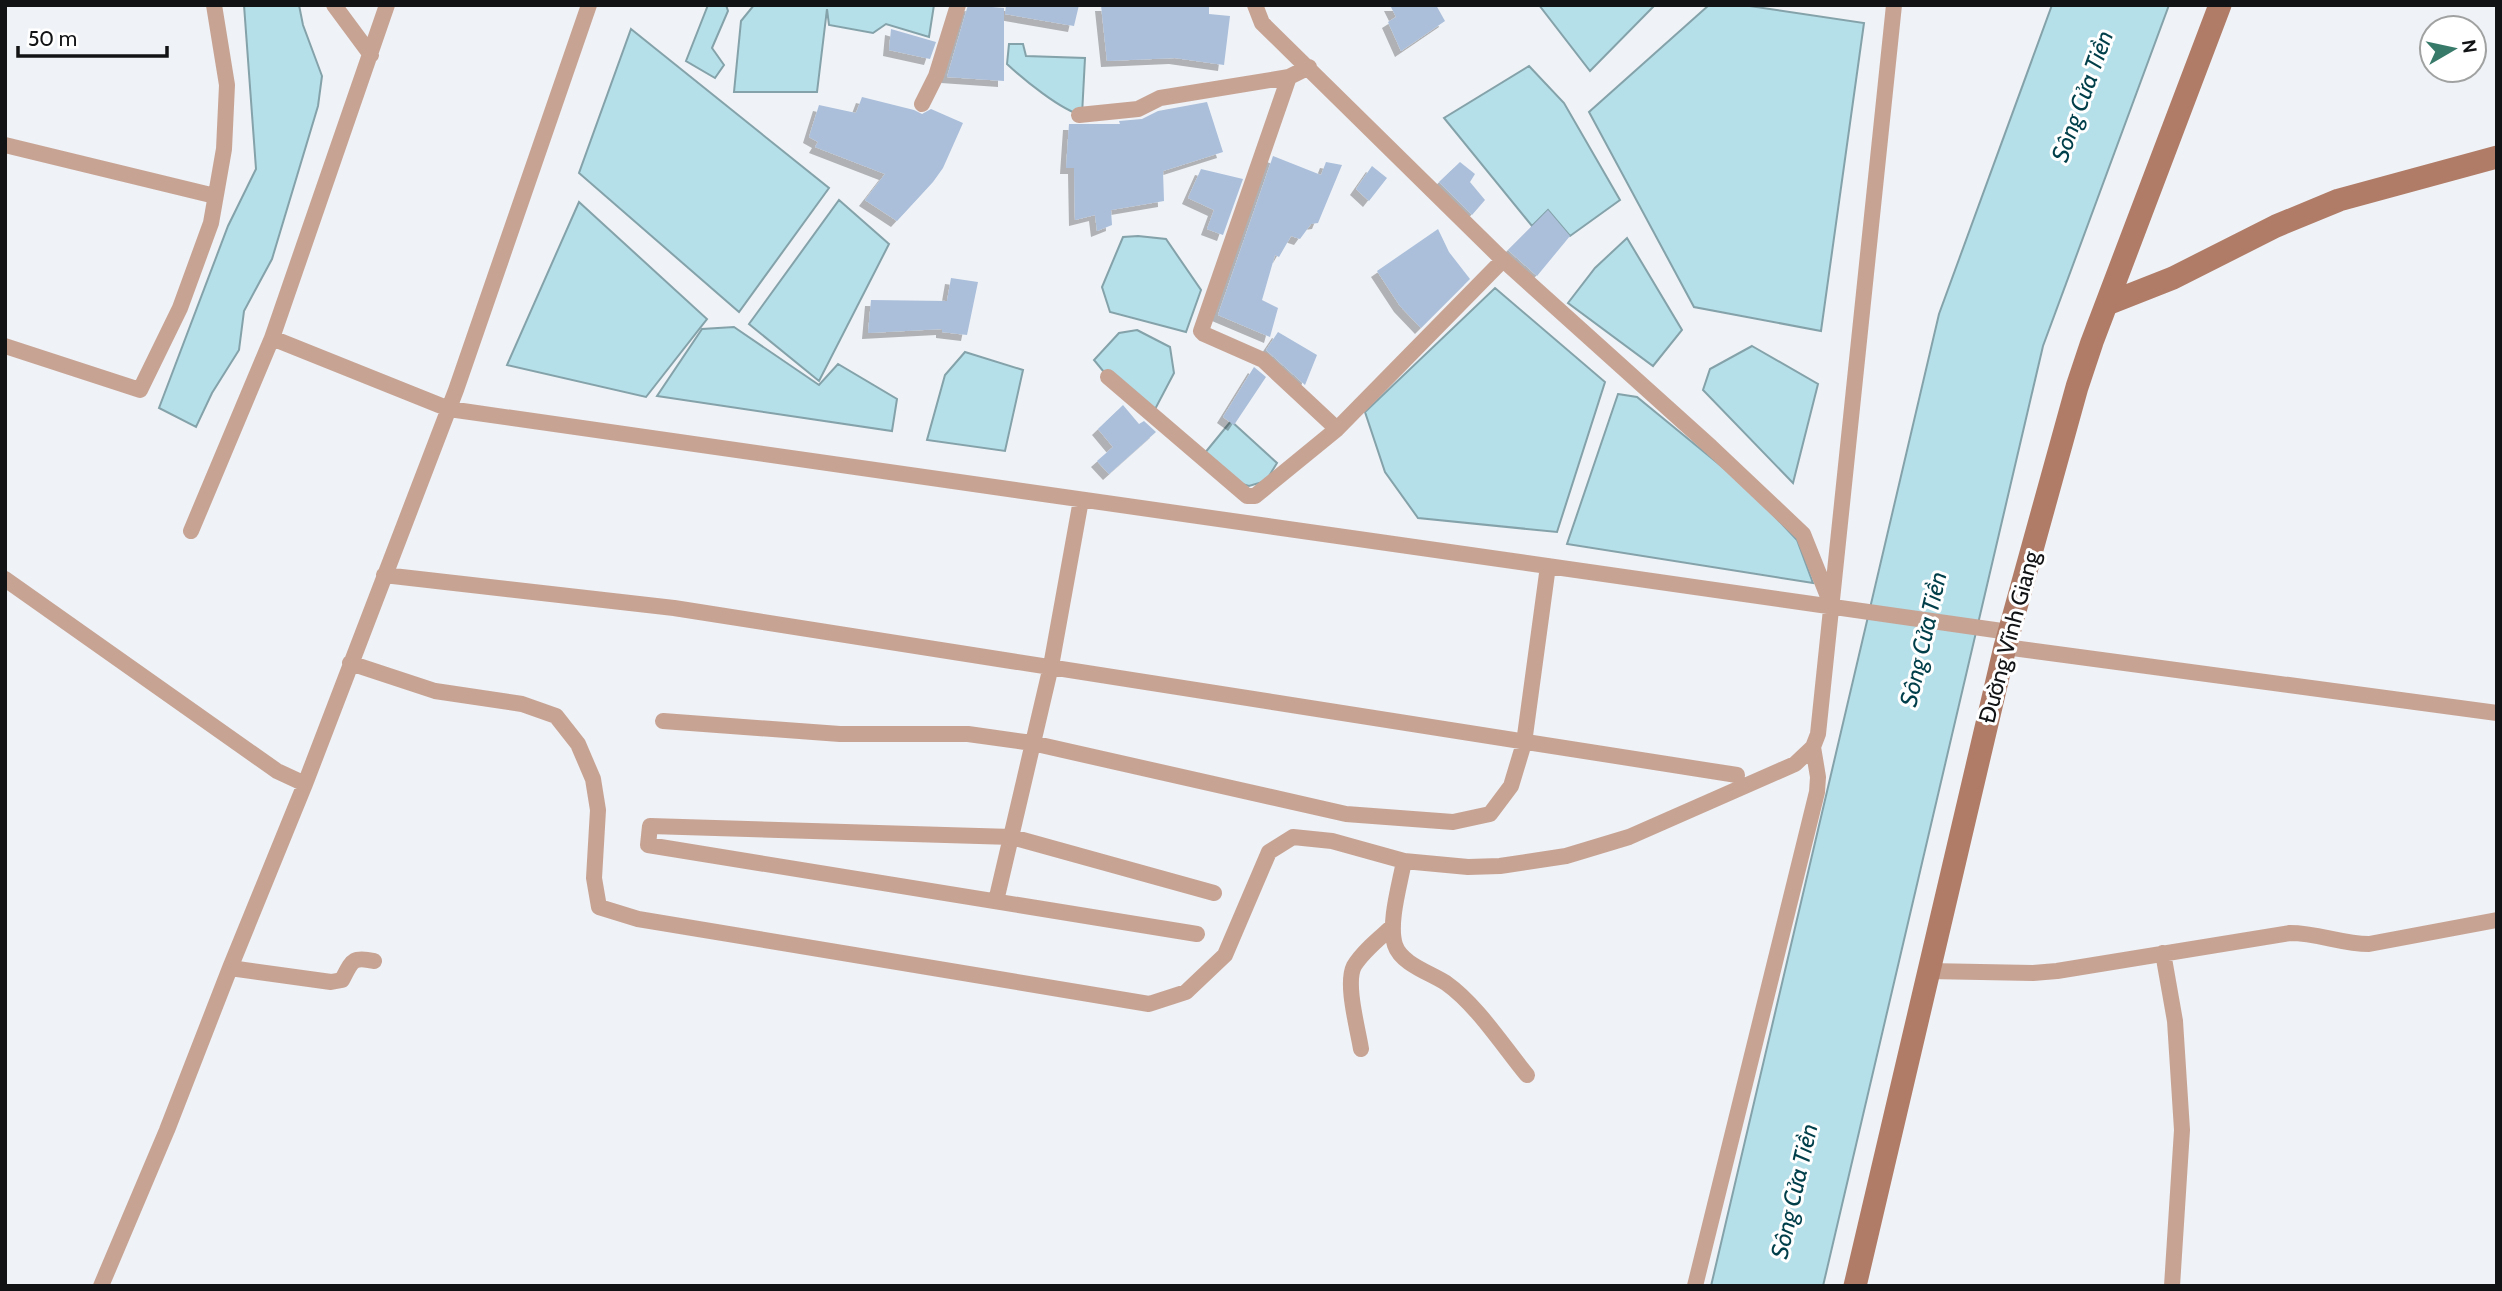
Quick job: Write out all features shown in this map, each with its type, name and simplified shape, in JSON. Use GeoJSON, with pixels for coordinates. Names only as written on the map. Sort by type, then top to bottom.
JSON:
{"type":"FeatureCollection","features":[{"type":"Feature","properties":{"kind":"street"},"geometry":{"type":"LineString","coordinates":[[5,346],[140,390],[180,308],[211,223],[224,149],[227,85],[215,5]]}},
{"type":"Feature","properties":{"kind":"street"},"geometry":{"type":"LineString","coordinates":[[334,5],[371,55]]}},
{"type":"Feature","properties":{"kind":"street"},"geometry":{"type":"LineString","coordinates":[[191,531],[272,338],[387,5]]}},
{"type":"Feature","properties":{"kind":"street"},"geometry":{"type":"LineString","coordinates":[[101,1286],[167,1130],[305,784],[449,410],[589,5]]}},
{"type":"Feature","properties":{"kind":"street"},"geometry":{"type":"LineString","coordinates":[[922,104],[940,66],[958,5]]}},
{"type":"Feature","properties":{"kind":"street"},"geometry":{"type":"LineString","coordinates":[[1255,5],[1262,23],[1503,260],[1711,447],[1803,534],[1832,607]]}},
{"type":"Feature","properties":{"kind":"street"},"geometry":{"type":"LineString","coordinates":[[350,663],[435,691],[522,704],[556,716],[578,744],[593,779],[598,810],[594,878],[599,907],[638,919],[1149,1004],[1186,992],[1225,955],[1269,852],[1293,837],[1332,841],[1404,861],[1485,867],[1566,856],[1629,837],[1795,764],[1813,747],[1818,734],[1894,5]]}},
{"type":"Feature","properties":{"kind":"street","name":"Đường Vĩnh Giang"},"geometry":{"type":"LineString","coordinates":[[1855,1286],[2007,640],[2077,387],[2220,5]]}},
{"type":"Feature","properties":{"kind":"street"},"geometry":{"type":"LineString","coordinates":[[1079,116],[1138,109],[1160,97],[1289,77],[1309,67]]}},
{"type":"Feature","properties":{"kind":"street"},"geometry":{"type":"LineString","coordinates":[[1289,77],[1201,331],[1263,360],[1337,429]]}},
{"type":"Feature","properties":{"kind":"street"},"geometry":{"type":"LineString","coordinates":[[5,145],[215,197]]}},
{"type":"Feature","properties":{"kind":"street"},"geometry":{"type":"LineString","coordinates":[[2107,304],[2173,278],[2276,226],[2339,200],[2497,157]]}},
{"type":"Feature","properties":{"kind":"street"},"geometry":{"type":"LineString","coordinates":[[1108,377],[1251,497],[1337,429],[1503,260]]}},
{"type":"Feature","properties":{"kind":"street"},"geometry":{"type":"LineString","coordinates":[[272,338],[449,410],[1981,628],[2007,640],[2497,713]]}},
{"type":"Feature","properties":{"kind":"street"},"geometry":{"type":"LineString","coordinates":[[996,901],[1051,666],[1081,500]]}},
{"type":"Feature","properties":{"kind":"street"},"geometry":{"type":"LineString","coordinates":[[663,721],[840,734],[968,734],[1032,743],[1346,814],[1453,822],[1490,814],[1511,786],[1524,743],[1548,566]]}},
{"type":"Feature","properties":{"kind":"street"},"geometry":{"type":"LineString","coordinates":[[384,575],[674,608],[1737,775]]}},
{"type":"Feature","properties":{"kind":"street"},"geometry":{"type":"LineString","coordinates":[[5,579],[277,771],[305,784]]}},
{"type":"Feature","properties":{"kind":"street"},"geometry":{"type":"LineString","coordinates":[[1695,1286],[1817,792],[1818,777],[1813,747]]}},
{"type":"Feature","properties":{"kind":"street"},"geometry":{"type":"LineString","coordinates":[[1197,934],[648,845],[650,826],[1012,837],[1214,893]]}},
{"type":"Feature","properties":{"kind":"street"},"geometry":{"type":"LineString","coordinates":[[1404,861],[1392,933],[1399,952],[1447,984],[1462,998],[1527,1075]]}},
{"type":"Feature","properties":{"kind":"street"},"geometry":{"type":"LineString","coordinates":[[1928,971],[2057,971],[2290,933],[2313,934],[2352,944],[2369,944],[2497,920]]}},
{"type":"Feature","properties":{"kind":"street"},"geometry":{"type":"LineString","coordinates":[[1362,1049],[1350,983],[1352,969],[1393,926]]}},
{"type":"Feature","properties":{"kind":"street"},"geometry":{"type":"LineString","coordinates":[[2163,953],[2175,1021],[2182,1130],[2172,1286]]}},
{"type":"Feature","properties":{"kind":"street"},"geometry":{"type":"LineString","coordinates":[[230,968],[331,982],[342,980],[353,961],[359,958],[374,961]]}},
{"type":"Feature","properties":{"kind":"water"},"geometry":{"type":"Polygon","coordinates":[[[244,5],[299,5],[303,25],[322,76],[318,106],[272,259],[244,311],[239,350],[212,393],[196,427],[159,408],[228,226],[256,169],[244,5]]]}},
{"type":"Feature","properties":{"kind":"water"},"geometry":{"type":"Polygon","coordinates":[[[708,5],[726,5],[728,11],[712,48],[724,65],[715,78],[686,61],[708,5]]]}},
{"type":"Feature","properties":{"kind":"water"},"geometry":{"type":"Polygon","coordinates":[[[754,5],[934,5],[929,37],[886,24],[873,33],[829,25],[827,9],[817,92],[734,92],[741,21],[754,5]]]}},
{"type":"Feature","properties":{"kind":"water"},"geometry":{"type":"Polygon","coordinates":[[[1539,5],[1655,5],[1590,71],[1539,5]]]}},
{"type":"Feature","properties":{"kind":"water"},"geometry":{"type":"Polygon","coordinates":[[[1709,5],[1743,5],[1864,23],[1821,331],[1694,307],[1589,112],[1709,5]]]}},
{"type":"Feature","properties":{"kind":"water","name":"Sông Cửa Tiền"},"geometry":{"type":"Polygon","coordinates":[[[2052,5],[2169,5],[2043,346],[1823,1286],[1711,1286],[1939,314],[2052,5]]]}},
{"type":"Feature","properties":{"kind":"water"},"geometry":{"type":"Polygon","coordinates":[[[631,29],[829,188],[739,312],[579,173],[631,29]]]}},
{"type":"Feature","properties":{"kind":"water"},"geometry":{"type":"Polygon","coordinates":[[[1009,44],[1023,44],[1026,56],[1085,58],[1082,115],[1054,101],[1007,64],[1009,44]]]}},
{"type":"Feature","properties":{"kind":"water"},"geometry":{"type":"Polygon","coordinates":[[[1529,66],[1564,103],[1620,200],[1570,236],[1548,210],[1532,226],[1444,118],[1529,66]]]}},
{"type":"Feature","properties":{"kind":"water"},"geometry":{"type":"Polygon","coordinates":[[[839,200],[889,244],[819,381],[749,324],[839,200]]]}},
{"type":"Feature","properties":{"kind":"water"},"geometry":{"type":"Polygon","coordinates":[[[579,202],[707,319],[646,397],[507,365],[579,202]]]}},
{"type":"Feature","properties":{"kind":"water"},"geometry":{"type":"Polygon","coordinates":[[[1123,237],[1166,239],[1201,290],[1186,332],[1110,312],[1102,287],[1123,237]]]}},
{"type":"Feature","properties":{"kind":"water"},"geometry":{"type":"Polygon","coordinates":[[[1627,238],[1682,330],[1653,366],[1568,303],[1595,268],[1627,238]]]}},
{"type":"Feature","properties":{"kind":"water"},"geometry":{"type":"Polygon","coordinates":[[[1495,288],[1605,382],[1557,532],[1418,518],[1385,472],[1365,412],[1495,288]]]}},
{"type":"Feature","properties":{"kind":"water"},"geometry":{"type":"Polygon","coordinates":[[[734,327],[819,385],[838,364],[897,399],[892,431],[657,396],[702,329],[734,327]]]}},
{"type":"Feature","properties":{"kind":"water"},"geometry":{"type":"Polygon","coordinates":[[[1137,330],[1170,347],[1174,373],[1152,415],[1108,377],[1094,360],[1119,333],[1137,330]]]}},
{"type":"Feature","properties":{"kind":"water"},"geometry":{"type":"Polygon","coordinates":[[[1752,346],[1818,384],[1793,483],[1703,390],[1710,369],[1752,346]]]}},
{"type":"Feature","properties":{"kind":"water"},"geometry":{"type":"Polygon","coordinates":[[[965,352],[1023,370],[1005,451],[927,440],[945,375],[965,352]]]}},
{"type":"Feature","properties":{"kind":"water"},"geometry":{"type":"Polygon","coordinates":[[[1618,394],[1637,397],[1748,488],[1797,540],[1813,583],[1567,544],[1618,394]]]}},
{"type":"Feature","properties":{"kind":"water"},"geometry":{"type":"Polygon","coordinates":[[[1231,421],[1277,463],[1266,481],[1249,486],[1232,481],[1204,454],[1231,421]]]}},
{"type":"Feature","properties":{"kind":"building"},"geometry":{"type":"Polygon","coordinates":[[[968,5],[1004,8],[1004,81],[947,77],[968,5]]]}},
{"type":"Feature","properties":{"kind":"building"},"geometry":{"type":"Polygon","coordinates":[[[1006,5],[1079,5],[1074,26],[1005,14],[1006,5]]]}},
{"type":"Feature","properties":{"kind":"building"},"geometry":{"type":"Polygon","coordinates":[[[1101,5],[1209,5],[1209,14],[1230,16],[1224,65],[1175,58],[1107,61],[1101,5]]]}},
{"type":"Feature","properties":{"kind":"building"},"geometry":{"type":"Polygon","coordinates":[[[1390,5],[1436,5],[1445,21],[1401,51],[1388,22],[1396,17],[1390,5]]]}},
{"type":"Feature","properties":{"kind":"building"},"geometry":{"type":"Polygon","coordinates":[[[891,29],[936,42],[930,59],[889,50],[891,29]]]}},
{"type":"Feature","properties":{"kind":"building"},"geometry":{"type":"Polygon","coordinates":[[[862,97],[922,114],[931,109],[963,123],[943,168],[897,221],[865,200],[885,174],[815,147],[818,142],[809,137],[819,105],[856,113],[862,97]]]}},
{"type":"Feature","properties":{"kind":"building"},"geometry":{"type":"Polygon","coordinates":[[[1207,102],[1223,152],[1163,171],[1164,201],[1111,210],[1112,225],[1097,231],[1095,215],[1075,220],[1074,168],[1066,168],[1069,124],[1120,124],[1119,121],[1142,119],[1158,111],[1207,102]]]}},
{"type":"Feature","properties":{"kind":"building"},"geometry":{"type":"Polygon","coordinates":[[[1273,156],[1321,175],[1326,162],[1342,165],[1318,223],[1311,224],[1300,239],[1291,236],[1279,257],[1275,255],[1262,300],[1278,308],[1270,337],[1218,315],[1273,156]]]}},
{"type":"Feature","properties":{"kind":"building"},"geometry":{"type":"Polygon","coordinates":[[[1460,162],[1475,174],[1470,182],[1485,200],[1472,215],[1439,182],[1460,162]]]}},
{"type":"Feature","properties":{"kind":"building"},"geometry":{"type":"Polygon","coordinates":[[[1372,166],[1387,178],[1369,201],[1356,189],[1372,166]]]}},
{"type":"Feature","properties":{"kind":"building"},"geometry":{"type":"Polygon","coordinates":[[[1201,169],[1243,179],[1223,235],[1207,229],[1214,210],[1188,198],[1201,169]]]}},
{"type":"Feature","properties":{"kind":"building"},"geometry":{"type":"Polygon","coordinates":[[[1548,210],[1570,236],[1537,276],[1508,250],[1548,210]]]}},
{"type":"Feature","properties":{"kind":"building"},"geometry":{"type":"Polygon","coordinates":[[[1438,229],[1449,252],[1470,279],[1421,328],[1400,306],[1377,271],[1438,229]]]}},
{"type":"Feature","properties":{"kind":"building"},"geometry":{"type":"Polygon","coordinates":[[[951,278],[978,282],[967,335],[942,332],[942,329],[868,333],[871,300],[947,301],[951,278]]]}},
{"type":"Feature","properties":{"kind":"building"},"geometry":{"type":"Polygon","coordinates":[[[1278,332],[1317,355],[1305,385],[1266,350],[1278,332]]]}},
{"type":"Feature","properties":{"kind":"building"},"geometry":{"type":"Polygon","coordinates":[[[1254,367],[1266,377],[1234,425],[1223,417],[1254,367]]]}},
{"type":"Feature","properties":{"kind":"building"},"geometry":{"type":"Polygon","coordinates":[[[1123,405],[1139,424],[1144,421],[1156,432],[1109,474],[1097,461],[1113,447],[1098,429],[1123,405]]]}}]}
